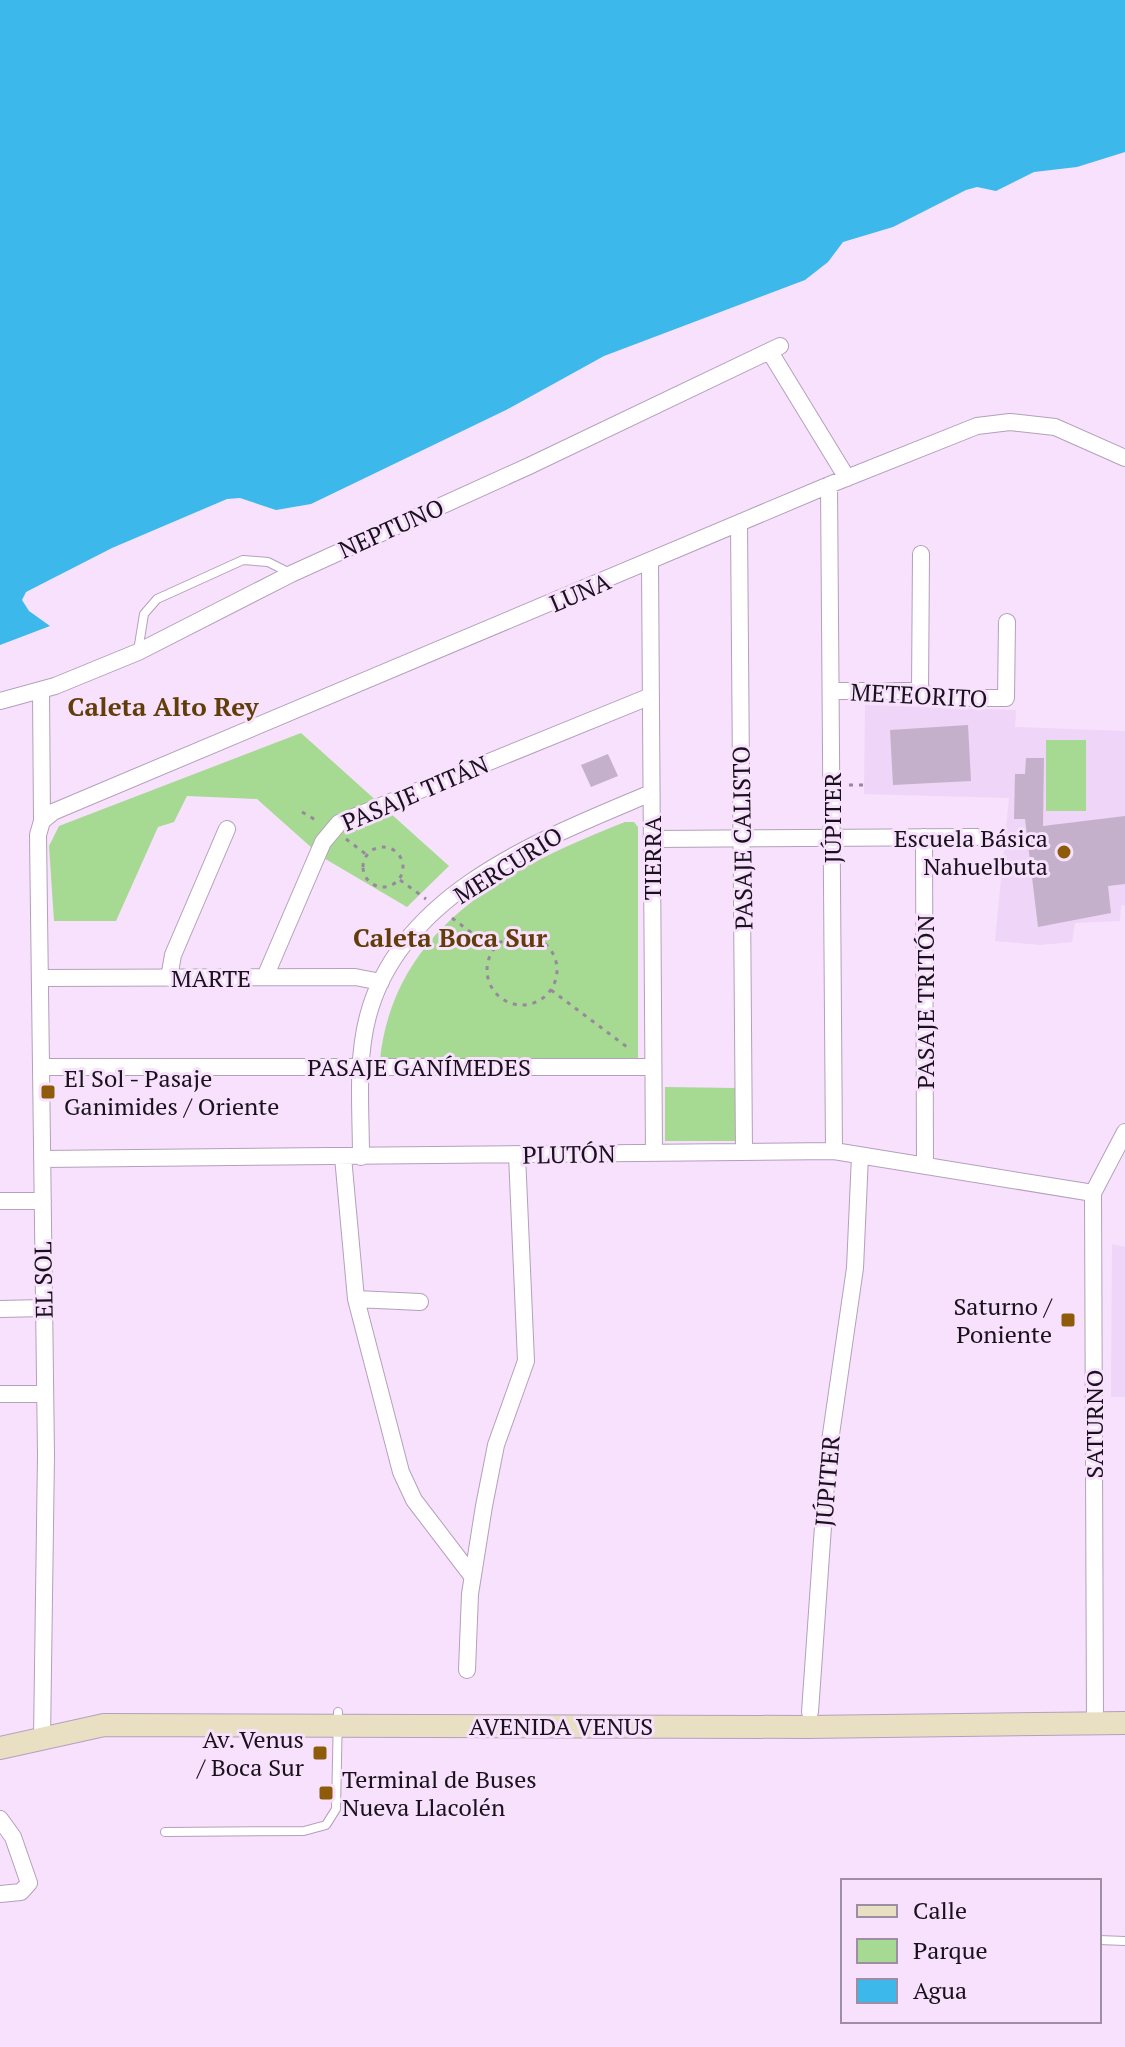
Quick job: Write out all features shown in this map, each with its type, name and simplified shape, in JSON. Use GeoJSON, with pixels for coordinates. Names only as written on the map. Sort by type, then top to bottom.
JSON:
{"type":"FeatureCollection","features":[{"type":"Feature","properties":{"kind":"street","name":"NEPTUNO"},"geometry":{"type":"LineString","coordinates":[[0,701],[41,690],[138,652],[291,574],[775,349],[847,478]]}},
{"type":"Feature","properties":{"kind":"street","name":"LUNA"},"geometry":{"type":"LineString","coordinates":[[42,821],[53,812],[829,485],[977,426],[1010,422],[1068,430],[1125,458]]}},
{"type":"Feature","properties":{"kind":"street","name":"JÚPITER"},"geometry":{"type":"LineString","coordinates":[[829,485],[834,1151]]}},
{"type":"Feature","properties":{"kind":"street","name":"PASAJE CALISTO"},"geometry":{"type":"LineString","coordinates":[[739,524],[744,1152]]}},
{"type":"Feature","properties":{"kind":"street"},"geometry":{"type":"LineString","coordinates":[[920,691],[921,554]]}},
{"type":"Feature","properties":{"kind":"street","name":"TIERRA"},"geometry":{"type":"LineString","coordinates":[[650,563],[654,1153]]}},
{"type":"Feature","properties":{"kind":"street","name":"METEORITO"},"geometry":{"type":"LineString","coordinates":[[831,691],[920,691],[935,698],[1006,698],[1007,622]]}},
{"type":"Feature","properties":{"kind":"street","name":"EL SOL"},"geometry":{"type":"LineString","coordinates":[[41,690],[42,821],[38,835],[45,1394],[42,1732]]}},
{"type":"Feature","properties":{"kind":"street","name":"PASAJE TITÁN"},"geometry":{"type":"LineString","coordinates":[[265,977],[323,842],[339,823],[651,696]]}},
{"type":"Feature","properties":{"kind":"street","name":"MERCURIO"},"geometry":{"type":"LineString","coordinates":[[361,1157],[361,1067],[368,1015],[381,982],[422,924],[482,877],[552,835],[651,793]]}},
{"type":"Feature","properties":{"kind":"street"},"geometry":{"type":"LineString","coordinates":[[169,978],[173,955],[227,829]]}},
{"type":"Feature","properties":{"kind":"street","name":"PASAJE TRITÓN"},"geometry":{"type":"LineString","coordinates":[[924,837],[925,1166]]}},
{"type":"Feature","properties":{"kind":"street"},"geometry":{"type":"LineString","coordinates":[[651,839],[978,837]]}},
{"type":"Feature","properties":{"kind":"street","name":"MARTE"},"geometry":{"type":"LineString","coordinates":[[40,978],[355,977],[381,982]]}},
{"type":"Feature","properties":{"kind":"street","name":"PASAJE GANÍMEDES"},"geometry":{"type":"LineString","coordinates":[[41,1067],[653,1067]]}},
{"type":"Feature","properties":{"kind":"street","name":"SATURNO"},"geometry":{"type":"LineString","coordinates":[[1095,1717],[1093,1193],[1125,1132]]}},
{"type":"Feature","properties":{"kind":"street","name":"PLUTÓN"},"geometry":{"type":"LineString","coordinates":[[42,1159],[834,1151],[1093,1193]]}},
{"type":"Feature","properties":{"kind":"street"},"geometry":{"type":"LineString","coordinates":[[467,1670],[472,1576],[496,1445],[526,1361],[517,1155]]}},
{"type":"Feature","properties":{"kind":"street","name":"JÚPITER"},"geometry":{"type":"LineString","coordinates":[[810,1712],[828,1455],[858,1237],[860,1156]]}},
{"type":"Feature","properties":{"kind":"street"},"geometry":{"type":"LineString","coordinates":[[343,1157],[356,1299],[405,1483],[472,1576]]}},
{"type":"Feature","properties":{"kind":"street"},"geometry":{"type":"LineString","coordinates":[[0,1201],[43,1201]]}},
{"type":"Feature","properties":{"kind":"street"},"geometry":{"type":"LineString","coordinates":[[356,1299],[420,1302]]}},
{"type":"Feature","properties":{"kind":"street"},"geometry":{"type":"LineString","coordinates":[[0,1309],[44,1308]]}},
{"type":"Feature","properties":{"kind":"street"},"geometry":{"type":"LineString","coordinates":[[0,1394],[45,1394]]}},
{"type":"Feature","properties":{"kind":"street","name":"AVENIDA VENUS"},"geometry":{"type":"LineString","coordinates":[[0,1748],[42,1732],[115,1713],[807,1727],[1095,1717],[1125,1710]]}},
{"type":"Feature","properties":{"kind":"street","name":"AVENIDA VENUS"},"geometry":{"type":"LineString","coordinates":[[338,1719],[810,1712],[1095,1717],[1125,1723]]}},
{"type":"Feature","properties":{"kind":"street","name":"AVENIDA VENUS"},"geometry":{"type":"LineString","coordinates":[[0,1733],[42,1732]]}},
{"type":"Feature","properties":{"kind":"street"},"geometry":{"type":"LineString","coordinates":[[0,1819],[13,1837],[29,1883],[21,1892],[0,1894]]}},
{"type":"Feature","properties":{"kind":"lane"},"geometry":{"type":"LineString","coordinates":[[138,652],[144,614],[157,599],[243,560],[268,562],[291,574]]}},
{"type":"Feature","properties":{"kind":"lane"},"geometry":{"type":"LineString","coordinates":[[165,1832],[304,1831],[326,1825],[336,1809],[338,1719]]}},
{"type":"Feature","properties":{"kind":"lane"},"geometry":{"type":"LineString","coordinates":[[1101,1940],[1125,1941]]}},
{"type":"Feature","properties":{"kind":"path"},"geometry":{"type":"LineString","coordinates":[[385,847],[400,856],[403,870],[397,882],[382,887],[367,878],[363,864],[372,850],[385,847]]}},
{"type":"Feature","properties":{"kind":"path"},"geometry":{"type":"LineString","coordinates":[[529,935],[538,938],[553,952],[556,961],[551,990],[536,1002],[515,1005],[497,995],[487,978],[486,968],[493,949],[509,937],[529,935]]}},
{"type":"Feature","properties":{"kind":"path"},"geometry":{"type":"LineString","coordinates":[[551,990],[653,1067]]}},
{"type":"Feature","properties":{"kind":"shaded area","name":"Escuela Básica Nahuelbuta"},"geometry":{"type":"Polygon","coordinates":[[[865,705],[1016,710],[1015,727],[1125,731],[1125,905],[1121,906],[1120,921],[1075,923],[1072,942],[1040,945],[995,941],[1009,798],[864,794],[865,705]]]}},
{"type":"Feature","properties":{"kind":"shaded area"},"geometry":{"type":"Polygon","coordinates":[[[1112,1244],[1125,1247],[1125,1397],[1111,1397],[1112,1244]]]}},
{"type":"Feature","properties":{"kind":"green space"},"geometry":{"type":"Polygon","coordinates":[[[301,733],[449,866],[407,907],[322,857],[257,799],[187,796],[174,822],[158,827],[116,921],[54,921],[49,846],[59,826],[301,733]]]}},
{"type":"Feature","properties":{"kind":"green space"},"geometry":{"type":"Polygon","coordinates":[[[1046,740],[1086,740],[1086,811],[1046,811],[1046,740]]]}},
{"type":"Feature","properties":{"kind":"green space"},"geometry":{"type":"Polygon","coordinates":[[[625,822],[634,822],[638,827],[638,1058],[380,1059],[390,1012],[409,971],[434,937],[465,907],[501,881],[541,859],[625,822]]]}},
{"type":"Feature","properties":{"kind":"green space"},"geometry":{"type":"Polygon","coordinates":[[[665,1087],[736,1088],[736,1141],[665,1141],[665,1087]]]}},
{"type":"Feature","properties":{"kind":"water"},"geometry":{"type":"Polygon","coordinates":[[[0,0],[1125,0],[1125,152],[1077,167],[1034,172],[996,191],[977,187],[966,190],[893,227],[843,242],[828,262],[805,280],[604,356],[506,410],[311,504],[276,510],[240,498],[227,499],[112,548],[26,592],[22,600],[29,611],[50,626],[0,645],[0,0]]]}},
{"type":"Feature","properties":{"kind":"building"},"geometry":{"type":"Polygon","coordinates":[[[968,725],[971,781],[893,785],[890,730],[968,725]]]}},
{"type":"Feature","properties":{"kind":"building"},"geometry":{"type":"Polygon","coordinates":[[[608,754],[618,776],[591,787],[581,765],[608,754]]]}},
{"type":"Feature","properties":{"kind":"building"},"geometry":{"type":"Polygon","coordinates":[[[1026,758],[1044,758],[1043,826],[1125,816],[1125,884],[1108,886],[1111,913],[1038,927],[1025,819],[1014,819],[1015,774],[1025,774],[1026,758]]]}},
{"type":"Feature","properties":{"kind":"place","name":"Escuela Básica Nahuelbuta"},"geometry":{"type":"Point","coordinates":[1064,852]}},
{"type":"Feature","properties":{"kind":"place","name":"El Sol - Pasaje Ganimides / Oriente"},"geometry":{"type":"Point","coordinates":[48,1092]}},
{"type":"Feature","properties":{"kind":"place","name":"Saturno / Poniente"},"geometry":{"type":"Point","coordinates":[1068,1320]}},
{"type":"Feature","properties":{"kind":"place","name":"Av. Venus / Boca Sur"},"geometry":{"type":"Point","coordinates":[320,1753]}},
{"type":"Feature","properties":{"kind":"place","name":"Terminal de Buses Nueva Llacolén"},"geometry":{"type":"Point","coordinates":[326,1793]}},
{"type":"Feature","properties":{"kind":"district","name":"Caleta Alto Rey"},"geometry":{"type":"Point","coordinates":[163,706]}},
{"type":"Feature","properties":{"kind":"district","name":"Caleta Boca Sur"},"geometry":{"type":"Point","coordinates":[450,937]}}]}
